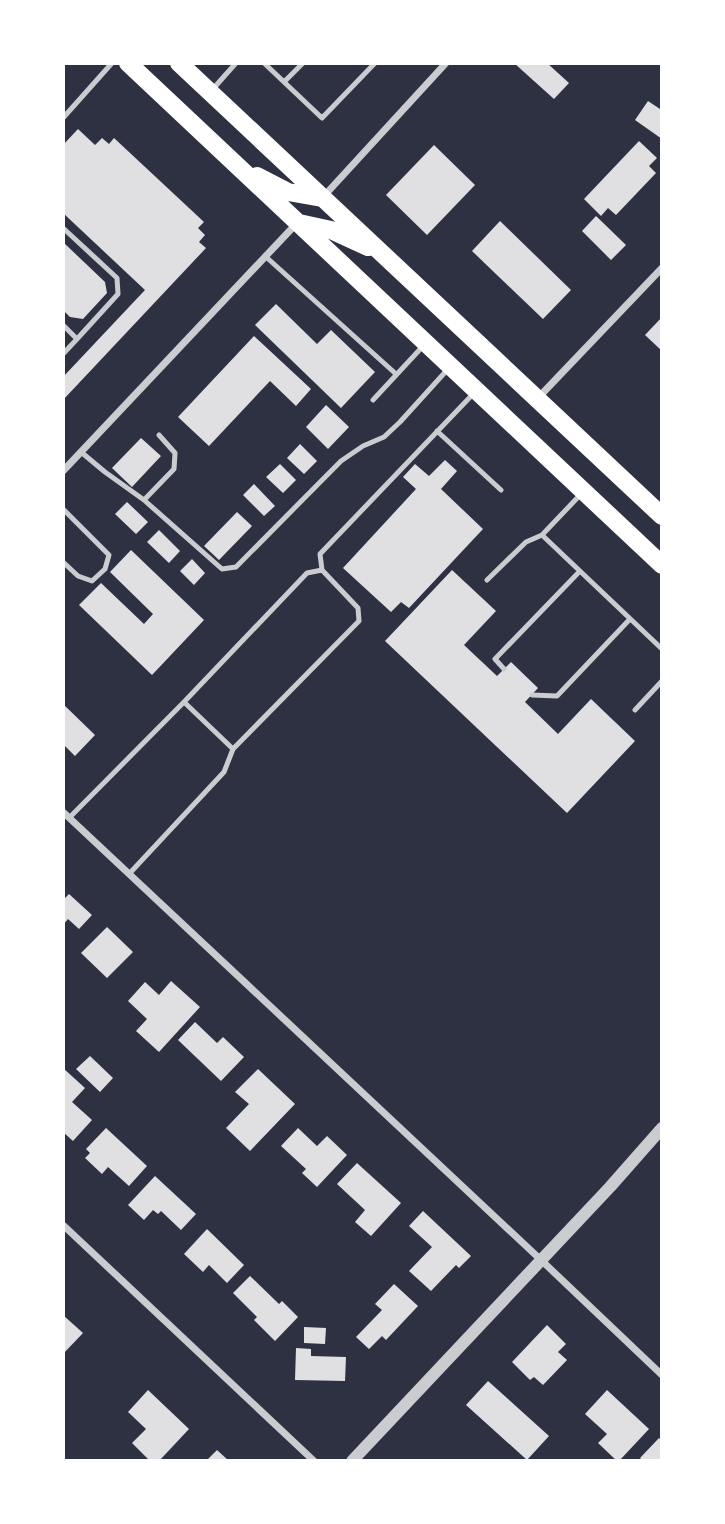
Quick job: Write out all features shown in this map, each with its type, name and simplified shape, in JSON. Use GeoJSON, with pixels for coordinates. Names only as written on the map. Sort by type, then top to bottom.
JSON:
{"type":"FeatureCollection","features":[{"type":"Feature","properties":{"kind":"main road"},"geometry":{"type":"LineString","coordinates":[[128,63],[662,565]]}},
{"type":"Feature","properties":{"kind":"main road"},"geometry":{"type":"LineString","coordinates":[[179,63],[662,516]]}},
{"type":"Feature","properties":{"kind":"main road"},"geometry":{"type":"LineString","coordinates":[[238,166],[288,192],[323,198]]}},
{"type":"Feature","properties":{"kind":"main road"},"geometry":{"type":"LineString","coordinates":[[297,222],[331,230],[381,252]]}},
{"type":"Feature","properties":{"kind":"street"},"geometry":{"type":"LineString","coordinates":[[323,198],[445,63]]}},
{"type":"Feature","properties":{"kind":"street"},"geometry":{"type":"LineString","coordinates":[[63,471],[297,222]]}},
{"type":"Feature","properties":{"kind":"street"},"geometry":{"type":"LineString","coordinates":[[537,399],[662,268]]}},
{"type":"Feature","properties":{"kind":"street"},"geometry":{"type":"LineString","coordinates":[[66,815],[662,1375]]}},
{"type":"Feature","properties":{"kind":"street"},"geometry":{"type":"LineString","coordinates":[[352,1461],[661,1131]]}},
{"type":"Feature","properties":{"kind":"street"},"geometry":{"type":"LineString","coordinates":[[63,1225],[314,1461]]}},
{"type":"Feature","properties":{"kind":"lane"},"geometry":{"type":"LineString","coordinates":[[63,118],[111,63]]}},
{"type":"Feature","properties":{"kind":"lane"},"geometry":{"type":"LineString","coordinates":[[210,92],[236,63]]}},
{"type":"Feature","properties":{"kind":"lane"},"geometry":{"type":"LineString","coordinates":[[264,63],[323,118],[375,63]]}},
{"type":"Feature","properties":{"kind":"lane"},"geometry":{"type":"LineString","coordinates":[[284,82],[303,63]]}},
{"type":"Feature","properties":{"kind":"lane"},"geometry":{"type":"LineString","coordinates":[[63,228],[117,278],[118,294],[63,354]]}},
{"type":"Feature","properties":{"kind":"lane"},"geometry":{"type":"LineString","coordinates":[[265,256],[396,374]]}},
{"type":"Feature","properties":{"kind":"lane"},"geometry":{"type":"LineString","coordinates":[[63,325],[77,338]]}},
{"type":"Feature","properties":{"kind":"lane"},"geometry":{"type":"LineString","coordinates":[[373,400],[426,343]]}},
{"type":"Feature","properties":{"kind":"lane"},"geometry":{"type":"LineString","coordinates":[[81,452],[104,472],[144,499],[222,569],[236,567],[341,461],[392,430],[450,366]]}},
{"type":"Feature","properties":{"kind":"lane"},"geometry":{"type":"LineString","coordinates":[[129,874],[224,772],[233,749],[359,621],[358,608],[322,570],[320,554],[476,391]]}},
{"type":"Feature","properties":{"kind":"lane"},"geometry":{"type":"LineString","coordinates":[[438,431],[501,490]]}},
{"type":"Feature","properties":{"kind":"lane"},"geometry":{"type":"LineString","coordinates":[[144,499],[174,469],[175,453],[159,435]]}},
{"type":"Feature","properties":{"kind":"lane"},"geometry":{"type":"LineString","coordinates":[[487,580],[526,542],[542,536],[584,492]]}},
{"type":"Feature","properties":{"kind":"lane"},"geometry":{"type":"LineString","coordinates":[[63,509],[110,555],[105,569],[92,580],[78,576],[63,562]]}},
{"type":"Feature","properties":{"kind":"lane"},"geometry":{"type":"LineString","coordinates":[[542,536],[662,649]]}},
{"type":"Feature","properties":{"kind":"lane"},"geometry":{"type":"LineString","coordinates":[[66,815],[184,702],[307,573],[322,570]]}},
{"type":"Feature","properties":{"kind":"lane"},"geometry":{"type":"LineString","coordinates":[[504,669],[495,659],[580,571]]}},
{"type":"Feature","properties":{"kind":"lane"},"geometry":{"type":"LineString","coordinates":[[532,695],[557,696],[630,619]]}},
{"type":"Feature","properties":{"kind":"lane"},"geometry":{"type":"LineString","coordinates":[[635,710],[662,681]]}},
{"type":"Feature","properties":{"kind":"lane"},"geometry":{"type":"LineString","coordinates":[[184,702],[233,749]]}},
{"type":"Feature","properties":{"kind":"building"},"geometry":{"type":"Polygon","coordinates":[[[514,63],[547,63],[569,83],[554,99],[514,63]]]}},
{"type":"Feature","properties":{"kind":"building"},"geometry":{"type":"Polygon","coordinates":[[[648,101],[660,109],[662,105],[662,139],[635,120],[648,101]]]}},
{"type":"Feature","properties":{"kind":"building"},"geometry":{"type":"Polygon","coordinates":[[[78,129],[95,145],[102,138],[109,144],[114,138],[204,222],[198,228],[205,235],[199,242],[206,248],[63,400],[63,377],[145,290],[63,213],[63,145],[78,129]]]}},
{"type":"Feature","properties":{"kind":"building"},"geometry":{"type":"Polygon","coordinates":[[[639,141],[657,158],[649,166],[656,173],[616,215],[608,208],[601,216],[584,199],[639,141]]]}},
{"type":"Feature","properties":{"kind":"building"},"geometry":{"type":"Polygon","coordinates":[[[434,145],[475,185],[427,235],[386,195],[434,145]]]}},
{"type":"Feature","properties":{"kind":"building"},"geometry":{"type":"Polygon","coordinates":[[[596,216],[626,245],[611,260],[582,231],[596,216]]]}},
{"type":"Feature","properties":{"kind":"building"},"geometry":{"type":"Polygon","coordinates":[[[500,221],[571,290],[543,319],[472,251],[500,221]]]}},
{"type":"Feature","properties":{"kind":"building"},"geometry":{"type":"Polygon","coordinates":[[[63,242],[105,282],[107,293],[83,319],[70,317],[63,310],[63,242]]]}},
{"type":"Feature","properties":{"kind":"building"},"geometry":{"type":"Polygon","coordinates":[[[276,304],[317,344],[331,330],[375,372],[341,408],[255,325],[276,304]]]}},
{"type":"Feature","properties":{"kind":"building"},"geometry":{"type":"Polygon","coordinates":[[[662,317],[662,351],[645,335],[662,317]]]}},
{"type":"Feature","properties":{"kind":"building"},"geometry":{"type":"Polygon","coordinates":[[[254,336],[311,389],[296,406],[270,381],[209,446],[178,417],[254,336]]]}},
{"type":"Feature","properties":{"kind":"building"},"geometry":{"type":"Polygon","coordinates":[[[326,405],[349,427],[328,449],[306,427],[326,405]]]}},
{"type":"Feature","properties":{"kind":"building"},"geometry":{"type":"Polygon","coordinates":[[[141,438],[161,456],[132,487],[112,468],[141,438]]]}},
{"type":"Feature","properties":{"kind":"building"},"geometry":{"type":"Polygon","coordinates":[[[300,444],[317,461],[304,474],[287,458],[300,444]]]}},
{"type":"Feature","properties":{"kind":"building"},"geometry":{"type":"Polygon","coordinates":[[[445,460],[457,471],[441,489],[483,529],[409,608],[401,602],[391,612],[343,568],[416,489],[403,477],[415,464],[429,476],[445,460]]]}},
{"type":"Feature","properties":{"kind":"building"},"geometry":{"type":"Polygon","coordinates":[[[280,464],[296,480],[283,493],[266,477],[280,464]]]}},
{"type":"Feature","properties":{"kind":"building"},"geometry":{"type":"Polygon","coordinates":[[[254,484],[275,506],[264,516],[243,495],[254,484]]]}},
{"type":"Feature","properties":{"kind":"building"},"geometry":{"type":"Polygon","coordinates":[[[127,502],[148,522],[136,534],[115,514],[127,502]]]}},
{"type":"Feature","properties":{"kind":"building"},"geometry":{"type":"Polygon","coordinates":[[[237,512],[252,526],[219,560],[204,546],[237,512]]]}},
{"type":"Feature","properties":{"kind":"building"},"geometry":{"type":"Polygon","coordinates":[[[159,530],[180,551],[169,563],[147,542],[159,530]]]}},
{"type":"Feature","properties":{"kind":"building"},"geometry":{"type":"Polygon","coordinates":[[[131,550],[204,620],[152,675],[79,605],[101,583],[144,624],[153,614],[110,572],[131,550]]]}},
{"type":"Feature","properties":{"kind":"building"},"geometry":{"type":"Polygon","coordinates":[[[192,559],[205,573],[194,585],[180,571],[192,559]]]}},
{"type":"Feature","properties":{"kind":"building"},"geometry":{"type":"Polygon","coordinates":[[[452,570],[496,611],[464,645],[497,676],[511,662],[538,688],[525,702],[558,734],[591,699],[635,741],[567,813],[385,641],[452,570]]]}},
{"type":"Feature","properties":{"kind":"building"},"geometry":{"type":"Polygon","coordinates":[[[63,704],[95,735],[75,756],[63,744],[63,704]]]}},
{"type":"Feature","properties":{"kind":"building"},"geometry":{"type":"Polygon","coordinates":[[[69,894],[92,915],[79,929],[68,919],[63,925],[63,900],[69,894]]]}},
{"type":"Feature","properties":{"kind":"building"},"geometry":{"type":"Polygon","coordinates":[[[107,927],[133,952],[107,978],[81,953],[107,927]]]}},
{"type":"Feature","properties":{"kind":"building"},"geometry":{"type":"Polygon","coordinates":[[[171,981],[200,1007],[159,1052],[136,1031],[147,1019],[128,1001],[145,982],[159,995],[171,981]]]}},
{"type":"Feature","properties":{"kind":"building"},"geometry":{"type":"Polygon","coordinates":[[[195,1022],[217,1043],[223,1037],[244,1057],[221,1081],[178,1040],[195,1022]]]}},
{"type":"Feature","properties":{"kind":"building"},"geometry":{"type":"Polygon","coordinates":[[[90,1056],[113,1078],[100,1092],[76,1069],[90,1056]]]}},
{"type":"Feature","properties":{"kind":"building"},"geometry":{"type":"Polygon","coordinates":[[[63,1068],[85,1088],[72,1102],[92,1120],[73,1141],[63,1132],[63,1068]]]}},
{"type":"Feature","properties":{"kind":"building"},"geometry":{"type":"Polygon","coordinates":[[[258,1069],[295,1104],[250,1151],[226,1128],[249,1104],[235,1092],[258,1069]]]}},
{"type":"Feature","properties":{"kind":"building"},"geometry":{"type":"Polygon","coordinates":[[[106,1128],[147,1166],[129,1186],[108,1167],[102,1174],[85,1158],[90,1153],[86,1149],[106,1128]]]}},
{"type":"Feature","properties":{"kind":"building"},"geometry":{"type":"Polygon","coordinates":[[[298,1128],[317,1146],[327,1136],[347,1155],[317,1187],[302,1173],[306,1169],[281,1146],[298,1128]]]}},
{"type":"Feature","properties":{"kind":"building"},"geometry":{"type":"Polygon","coordinates":[[[357,1163],[401,1203],[371,1236],[355,1222],[365,1210],[337,1184],[357,1163]]]}},
{"type":"Feature","properties":{"kind":"building"},"geometry":{"type":"Polygon","coordinates":[[[155,1176],[196,1214],[181,1230],[161,1211],[158,1214],[153,1210],[144,1220],[128,1205],[155,1176]]]}},
{"type":"Feature","properties":{"kind":"building"},"geometry":{"type":"Polygon","coordinates":[[[423,1211],[471,1256],[459,1268],[456,1265],[431,1291],[409,1271],[432,1247],[409,1226],[423,1211]]]}},
{"type":"Feature","properties":{"kind":"building"},"geometry":{"type":"Polygon","coordinates":[[[207,1229],[244,1265],[227,1283],[209,1265],[203,1272],[184,1254],[207,1229]]]}},
{"type":"Feature","properties":{"kind":"building"},"geometry":{"type":"Polygon","coordinates":[[[250,1276],[279,1304],[282,1301],[298,1317],[275,1341],[254,1320],[257,1317],[233,1293],[250,1276]]]}},
{"type":"Feature","properties":{"kind":"building"},"geometry":{"type":"Polygon","coordinates":[[[394,1284],[418,1306],[386,1340],[382,1336],[369,1349],[356,1337],[382,1310],[375,1304],[394,1284]]]}},
{"type":"Feature","properties":{"kind":"building"},"geometry":{"type":"Polygon","coordinates":[[[63,1315],[83,1333],[63,1354],[63,1315]]]}},
{"type":"Feature","properties":{"kind":"building"},"geometry":{"type":"Polygon","coordinates":[[[547,1325],[566,1344],[558,1352],[567,1360],[543,1385],[534,1377],[530,1380],[512,1362],[547,1325]]]}},
{"type":"Feature","properties":{"kind":"building"},"geometry":{"type":"Polygon","coordinates":[[[304,1327],[326,1328],[325,1344],[304,1343],[304,1327]]]}},
{"type":"Feature","properties":{"kind":"building"},"geometry":{"type":"Polygon","coordinates":[[[296,1348],[311,1349],[311,1356],[346,1357],[345,1381],[295,1380],[296,1348]]]}},
{"type":"Feature","properties":{"kind":"building"},"geometry":{"type":"Polygon","coordinates":[[[488,1381],[549,1436],[527,1460],[466,1405],[488,1381]]]}},
{"type":"Feature","properties":{"kind":"building"},"geometry":{"type":"Polygon","coordinates":[[[148,1390],[189,1429],[159,1461],[150,1461],[132,1443],[146,1429],[128,1412],[148,1390]]]}},
{"type":"Feature","properties":{"kind":"building"},"geometry":{"type":"Polygon","coordinates":[[[607,1390],[649,1429],[619,1461],[598,1443],[607,1434],[585,1414],[607,1390]]]}},
{"type":"Feature","properties":{"kind":"building"},"geometry":{"type":"Polygon","coordinates":[[[659,1438],[662,1441],[662,1461],[643,1461],[640,1458],[659,1438]]]}},
{"type":"Feature","properties":{"kind":"building"},"geometry":{"type":"Polygon","coordinates":[[[217,1450],[229,1461],[206,1461],[217,1450]]]}}]}
